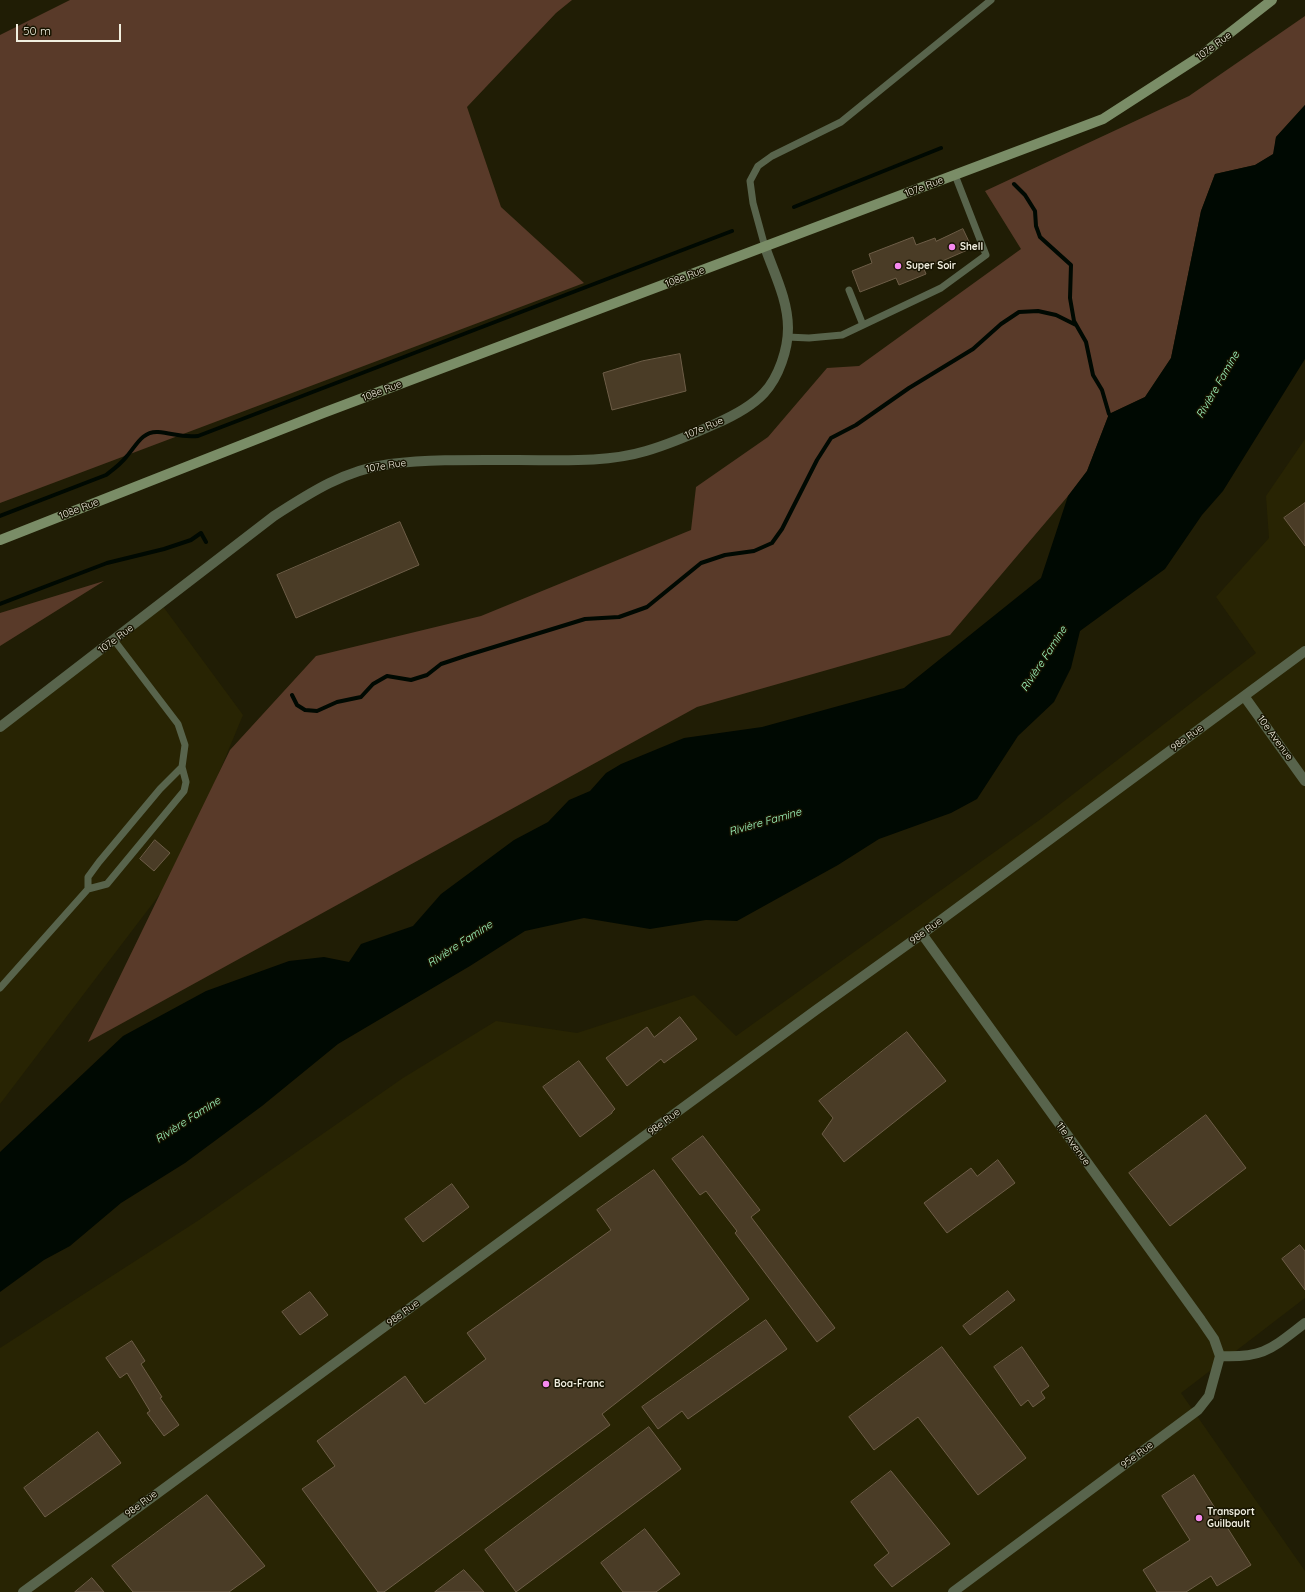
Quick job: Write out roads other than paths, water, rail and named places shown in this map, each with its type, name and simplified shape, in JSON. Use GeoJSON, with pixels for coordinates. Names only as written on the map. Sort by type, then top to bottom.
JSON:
{"type":"FeatureCollection","features":[{"type":"Feature","properties":{"kind":"main road","name":"107e Rue"},"geometry":{"type":"LineString","coordinates":[[765,247],[1103,119],[1199,57],[1272,0]]}},
{"type":"Feature","properties":{"kind":"main road","name":"108e Rue"},"geometry":{"type":"LineString","coordinates":[[0,540],[330,411],[765,247]]}},
{"type":"Feature","properties":{"kind":"street","name":"107e Rue"},"geometry":{"type":"LineString","coordinates":[[0,727],[274,516],[311,492],[350,473],[389,464],[518,460],[565,461],[605,458],[646,452],[698,432],[734,415],[764,393],[784,360],[787,336],[786,307],[765,247]]}},
{"type":"Feature","properties":{"kind":"street","name":"98e Rue"},"geometry":{"type":"LineString","coordinates":[[23,1592],[816,1010],[922,934],[1305,651]]}},
{"type":"Feature","properties":{"kind":"street","name":"10e Avenue"},"geometry":{"type":"LineString","coordinates":[[1244,696],[1305,781]]}},
{"type":"Feature","properties":{"kind":"street","name":"11e Avenue"},"geometry":{"type":"LineString","coordinates":[[922,934],[1201,1320],[1214,1339],[1220,1356]]}},
{"type":"Feature","properties":{"kind":"street"},"geometry":{"type":"LineString","coordinates":[[1220,1356],[1241,1357],[1258,1354],[1273,1348],[1305,1323]]}},
{"type":"Feature","properties":{"kind":"street","name":"95e Rue"},"geometry":{"type":"LineString","coordinates":[[953,1592],[1198,1410],[1209,1396],[1220,1356]]}},
{"type":"Feature","properties":{"kind":"lane"},"geometry":{"type":"LineString","coordinates":[[765,247],[753,203],[750,181],[758,166],[772,156],[841,122],[991,0]]}},
{"type":"Feature","properties":{"kind":"lane"},"geometry":{"type":"LineString","coordinates":[[787,336],[809,338],[842,335],[941,288],[986,255],[955,175]]}},
{"type":"Feature","properties":{"kind":"lane"},"geometry":{"type":"LineString","coordinates":[[848,290],[863,325]]}},
{"type":"Feature","properties":{"kind":"lane"},"geometry":{"type":"LineString","coordinates":[[0,988],[88,889],[107,884],[180,798],[184,791],[186,782],[182,767],[185,745],[178,724],[114,640]]}},
{"type":"Feature","properties":{"kind":"lane"},"geometry":{"type":"LineString","coordinates":[[88,889],[88,877],[98,862],[160,789],[182,767]]}},
{"type":"Feature","properties":{"kind":"water","name":"Rivière Famine"},"geometry":{"type":"Polygon","coordinates":[[[1305,105],[1305,359],[1223,491],[1202,515],[1165,569],[1080,631],[1071,668],[1054,702],[1018,736],[977,799],[951,813],[879,839],[838,865],[737,921],[706,920],[650,929],[584,918],[525,931],[470,966],[338,1044],[262,1106],[185,1163],[121,1203],[70,1246],[44,1260],[0,1292],[0,1152],[123,1036],[206,991],[289,961],[324,957],[349,962],[361,944],[413,926],[441,894],[514,840],[548,822],[569,800],[590,791],[606,773],[621,764],[684,738],[762,727],[904,688],[1041,578],[1068,496],[1087,471],[1109,414],[1145,397],[1171,358],[1201,211],[1215,174],[1255,165],[1273,154],[1276,137],[1305,105]]]}},
{"type":"Feature","properties":{"kind":"waterway"},"geometry":{"type":"LineString","coordinates":[[794,207],[941,148]]}},
{"type":"Feature","properties":{"kind":"waterway"},"geometry":{"type":"LineString","coordinates":[[1014,184],[1025,195],[1035,211],[1036,226],[1040,237],[1071,265],[1070,298],[1074,321],[1086,342],[1093,375],[1102,390],[1109,414],[1113,417]]}},
{"type":"Feature","properties":{"kind":"waterway"},"geometry":{"type":"LineString","coordinates":[[0,516],[106,475],[122,462],[140,440],[152,432],[182,436],[198,436],[732,231]]}},
{"type":"Feature","properties":{"kind":"waterway"},"geometry":{"type":"LineString","coordinates":[[292,695],[297,705],[305,710],[317,711],[337,702],[361,697],[373,684],[387,676],[411,680],[427,675],[441,664],[468,655],[585,619],[619,617],[647,607],[701,563],[725,555],[754,551],[772,543],[782,529],[817,460],[831,438],[856,425],[909,388],[973,349],[1001,324],[1019,312],[1038,311],[1056,315],[1076,325]]}},
{"type":"Feature","properties":{"kind":"waterway"},"geometry":{"type":"LineString","coordinates":[[0,604],[107,563],[164,549],[191,540],[201,533],[206,542]]}},
{"type":"Feature","properties":{"kind":"place","name":"Shell"},"geometry":{"type":"Point","coordinates":[952,247]}},
{"type":"Feature","properties":{"kind":"place","name":"Super Soir"},"geometry":{"type":"Point","coordinates":[898,266]}},
{"type":"Feature","properties":{"kind":"place","name":"Boa-Franc"},"geometry":{"type":"Point","coordinates":[546,1384]}},
{"type":"Feature","properties":{"kind":"place","name":"Transport Guilbault"},"geometry":{"type":"Point","coordinates":[1199,1518]}}]}
